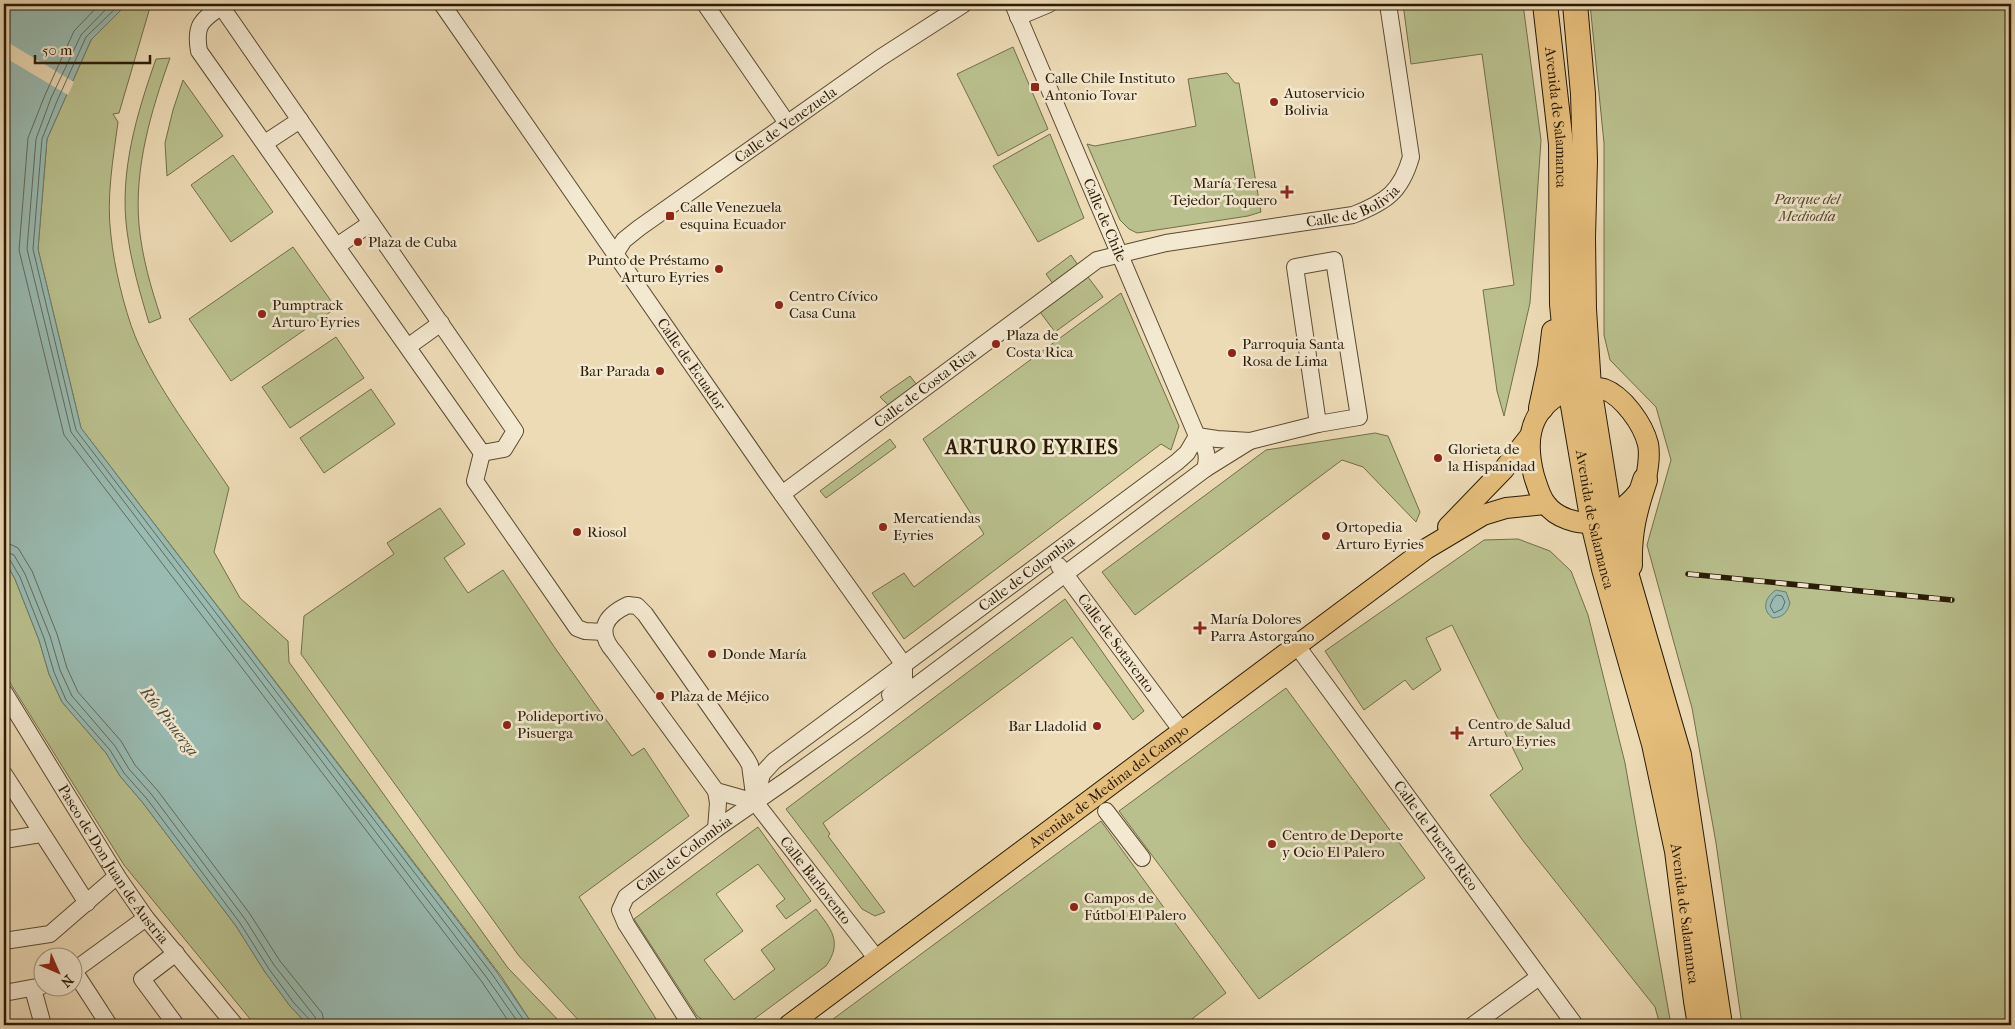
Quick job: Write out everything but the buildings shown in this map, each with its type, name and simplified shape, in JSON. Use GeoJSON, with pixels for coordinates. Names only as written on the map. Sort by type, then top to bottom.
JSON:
{"type":"FeatureCollection","features":[{"type":"Feature","properties":{"kind":"highway","name":"Avenida de Salamanca"},"geometry":{"type":"LineString","coordinates":[[1545,4],[1560,144],[1562,304],[1602,520],[1604,569],[1654,744],[1677,851],[1700,1025]]}},
{"type":"Feature","properties":{"kind":"highway","name":"Avenida de Salamanca"},"geometry":{"type":"LineString","coordinates":[[1575,4],[1586,162],[1583,238],[1584,310],[1579,388]]}},
{"type":"Feature","properties":{"kind":"highway"},"geometry":{"type":"LineString","coordinates":[[1541,408],[1552,354],[1555,322],[1562,304]]}},
{"type":"Feature","properties":{"kind":"highway"},"geometry":{"type":"LineString","coordinates":[[1630,584],[1630,544],[1633,517],[1645,480]]}},
{"type":"Feature","properties":{"kind":"highway","name":"Avenida de Salamanca"},"geometry":{"type":"LineString","coordinates":[[1602,520],[1630,584],[1679,755],[1720,1025]]}},
{"type":"Feature","properties":{"kind":"highway"},"geometry":{"type":"LineString","coordinates":[[1690,1025],[1696,1002]]}},
{"type":"Feature","properties":{"kind":"main road"},"geometry":{"type":"LineString","coordinates":[[1579,388],[1605,390],[1624,402],[1637,420],[1648,444],[1648,464],[1645,480],[1634,497],[1622,510],[1602,520],[1572,521],[1558,515],[1545,504],[1537,486],[1530,461],[1530,436],[1541,408],[1579,388]]}},
{"type":"Feature","properties":{"kind":"main road","name":"Avenida de Medina del Campo"},"geometry":{"type":"LineString","coordinates":[[1426,549],[1493,481],[1530,436]]}},
{"type":"Feature","properties":{"kind":"main road","name":"Avenida de Medina del Campo"},"geometry":{"type":"LineString","coordinates":[[789,1025],[1181,730],[1426,549],[1483,515],[1506,508],[1545,504]]}},
{"type":"Feature","properties":{"kind":"street","name":"Calle de Ecuador"},"geometry":{"type":"LineString","coordinates":[[442,4],[782,494],[904,665]]}},
{"type":"Feature","properties":{"kind":"street"},"geometry":{"type":"LineString","coordinates":[[704,4],[787,123]]}},
{"type":"Feature","properties":{"kind":"street","name":"Calle de Venezuela"},"geometry":{"type":"LineString","coordinates":[[615,254],[624,240],[639,228],[880,58],[964,4]]}},
{"type":"Feature","properties":{"kind":"street"},"geometry":{"type":"LineString","coordinates":[[1016,10],[1049,4]]}},
{"type":"Feature","properties":{"kind":"street","name":"Calle de Bolivia"},"geometry":{"type":"LineString","coordinates":[[1120,254],[1166,243],[1353,215],[1377,206],[1396,191],[1406,174],[1411,157],[1388,4]]}},
{"type":"Feature","properties":{"kind":"street"},"geometry":{"type":"LineString","coordinates":[[482,453],[504,449],[515,432],[223,5],[202,19],[196,34],[199,51],[482,453],[475,481],[576,628],[585,631],[604,632]]}},
{"type":"Feature","properties":{"kind":"street","name":"Calle de Chile"},"geometry":{"type":"LineString","coordinates":[[1016,10],[1197,436]]}},
{"type":"Feature","properties":{"kind":"street"},"geometry":{"type":"LineString","coordinates":[[265,143],[300,120]]}},
{"type":"Feature","properties":{"kind":"street"},"geometry":{"type":"LineString","coordinates":[[338,246],[371,223]]}},
{"type":"Feature","properties":{"kind":"street","name":"Calle de Costa Rica"},"geometry":{"type":"LineString","coordinates":[[782,494],[1097,260],[1120,254]]}},
{"type":"Feature","properties":{"kind":"street","name":"Calle de Colombia"},"geometry":{"type":"LineString","coordinates":[[755,802],[765,769],[1176,462],[1187,453],[1197,436],[1250,441],[1318,424],[1359,418],[1334,260],[1295,267],[1318,424]]}},
{"type":"Feature","properties":{"kind":"street"},"geometry":{"type":"LineString","coordinates":[[408,346],[441,323]]}},
{"type":"Feature","properties":{"kind":"street"},"geometry":{"type":"LineString","coordinates":[[1197,436],[1205,446],[1208,458],[1205,469]]}},
{"type":"Feature","properties":{"kind":"street","name":"Calle de Colombia"},"geometry":{"type":"LineString","coordinates":[[691,1025],[626,924],[620,910],[626,897],[716,829],[868,721],[1205,469],[1250,441]]}},
{"type":"Feature","properties":{"kind":"street","name":"Calle de Sotavento"},"geometry":{"type":"LineString","coordinates":[[1051,556],[1181,730]]}},
{"type":"Feature","properties":{"kind":"street"},"geometry":{"type":"LineString","coordinates":[[716,791],[755,802],[750,765],[645,614],[637,606],[628,605],[614,612],[604,632],[605,642],[615,652],[716,791],[718,803],[716,829]]}},
{"type":"Feature","properties":{"kind":"street","name":"Calle de Puerto Rico"},"geometry":{"type":"LineString","coordinates":[[1297,646],[1575,1025]]}},
{"type":"Feature","properties":{"kind":"street"},"geometry":{"type":"LineString","coordinates":[[850,704],[868,721],[878,705],[901,686],[905,675],[904,665]]}},
{"type":"Feature","properties":{"kind":"street","name":"Paseo de Don Juan de Austria"},"geometry":{"type":"LineString","coordinates":[[4,692],[117,876],[146,918],[236,1025]]}},
{"type":"Feature","properties":{"kind":"street"},"geometry":{"type":"LineString","coordinates":[[4,774],[9,793],[41,834],[87,903]]}},
{"type":"Feature","properties":{"kind":"street","name":"Calle Barlovento"},"geometry":{"type":"LineString","coordinates":[[755,802],[876,959]]}},
{"type":"Feature","properties":{"kind":"street"},"geometry":{"type":"LineString","coordinates":[[1106,811],[1142,858]]}},
{"type":"Feature","properties":{"kind":"street"},"geometry":{"type":"LineString","coordinates":[[4,840],[41,834]]}},
{"type":"Feature","properties":{"kind":"street"},"geometry":{"type":"LineString","coordinates":[[4,941],[50,934],[117,876]]}},
{"type":"Feature","properties":{"kind":"street"},"geometry":{"type":"LineString","coordinates":[[82,966],[146,918]]}},
{"type":"Feature","properties":{"kind":"street"},"geometry":{"type":"LineString","coordinates":[[176,953],[142,979],[176,1025]]}},
{"type":"Feature","properties":{"kind":"street"},"geometry":{"type":"LineString","coordinates":[[1473,1025],[1539,976]]}},
{"type":"Feature","properties":{"kind":"street"},"geometry":{"type":"LineString","coordinates":[[82,984],[109,1025]]}},
{"type":"Feature","properties":{"kind":"street"},"geometry":{"type":"LineString","coordinates":[[4,993],[32,988]]}},
{"type":"Feature","properties":{"kind":"street"},"geometry":{"type":"LineString","coordinates":[[39,996],[43,1025]]}},
{"type":"Feature","properties":{"kind":"green space"},"geometry":{"type":"Polygon","coordinates":[[[127,4],[151,4],[119,113],[113,114],[118,122],[109,208],[112,248],[123,300],[135,336],[144,355],[166,394],[229,488],[214,552],[240,598],[288,641],[289,662],[508,968],[563,1025],[533,1025],[501,976],[81,428],[38,249],[47,139],[91,40],[127,4]]]}},
{"type":"Feature","properties":{"kind":"green space"},"geometry":{"type":"Polygon","coordinates":[[[1403,4],[1523,4],[1541,140],[1530,303],[1504,416],[1497,391],[1483,290],[1514,285],[1482,54],[1411,64],[1403,4]]]}},
{"type":"Feature","properties":{"kind":"green space","name":"Parque del Mediodía"},"geometry":{"type":"Polygon","coordinates":[[[1590,4],[2011,4],[2011,1025],[1742,1025],[1716,843],[1692,708],[1647,545],[1671,460],[1656,407],[1610,360],[1604,335],[1604,143],[1590,4]]]}},
{"type":"Feature","properties":{"kind":"green space"},"geometry":{"type":"Polygon","coordinates":[[[1013,47],[1048,129],[998,156],[957,74],[1013,47]]]}},
{"type":"Feature","properties":{"kind":"green space"},"geometry":{"type":"Polygon","coordinates":[[[170,58],[156,98],[139,182],[138,204],[142,249],[150,284],[161,318],[149,323],[129,243],[125,209],[125,187],[136,122],[156,59],[170,58]]]}},
{"type":"Feature","properties":{"kind":"green space"},"geometry":{"type":"Polygon","coordinates":[[[1227,73],[1235,83],[1239,83],[1261,212],[1248,216],[1137,233],[1129,229],[1120,220],[1087,144],[1095,146],[1196,126],[1188,79],[1227,73]]]}},
{"type":"Feature","properties":{"kind":"green space"},"geometry":{"type":"Polygon","coordinates":[[[183,80],[223,136],[167,176],[165,143],[183,80]]]}},
{"type":"Feature","properties":{"kind":"green space"},"geometry":{"type":"Polygon","coordinates":[[[1050,134],[1084,218],[1038,242],[993,166],[1050,134]]]}},
{"type":"Feature","properties":{"kind":"green space"},"geometry":{"type":"Polygon","coordinates":[[[233,155],[273,212],[231,242],[191,185],[233,155]]]}},
{"type":"Feature","properties":{"kind":"green space","name":"Pumptrack Arturo Eyries"},"geometry":{"type":"Polygon","coordinates":[[[293,247],[336,308],[231,381],[189,319],[293,247]]]}},
{"type":"Feature","properties":{"kind":"green space"},"geometry":{"type":"Polygon","coordinates":[[[1071,255],[1078,265],[1053,284],[1046,274],[1071,255]]]}},
{"type":"Feature","properties":{"kind":"green space"},"geometry":{"type":"Polygon","coordinates":[[[1088,277],[1103,297],[1055,332],[1040,312],[1088,277]]]}},
{"type":"Feature","properties":{"kind":"green space"},"geometry":{"type":"Polygon","coordinates":[[[1121,293],[1179,426],[1171,450],[1161,444],[904,639],[872,593],[904,573],[914,587],[984,534],[923,439],[1121,293]]]}},
{"type":"Feature","properties":{"kind":"green space"},"geometry":{"type":"Polygon","coordinates":[[[336,337],[364,378],[290,428],[262,387],[336,337]]]}},
{"type":"Feature","properties":{"kind":"green space"},"geometry":{"type":"Polygon","coordinates":[[[910,376],[917,385],[889,406],[880,397],[910,376]]]}},
{"type":"Feature","properties":{"kind":"green space"},"geometry":{"type":"Polygon","coordinates":[[[371,389],[395,424],[324,473],[300,438],[371,389]]]}},
{"type":"Feature","properties":{"kind":"green space"},"geometry":{"type":"Polygon","coordinates":[[[1375,433],[1388,436],[1420,512],[1416,522],[1363,467],[1342,460],[1135,615],[1102,572],[1266,450],[1375,433]]]}},
{"type":"Feature","properties":{"kind":"green space"},"geometry":{"type":"Polygon","coordinates":[[[890,439],[896,447],[826,498],[820,491],[890,439]]]}},
{"type":"Feature","properties":{"kind":"green space"},"geometry":{"type":"Polygon","coordinates":[[[440,508],[465,544],[444,558],[468,593],[503,570],[555,648],[632,756],[644,748],[689,816],[579,897],[660,1025],[583,1025],[519,956],[301,654],[304,616],[394,554],[387,543],[440,508]]]}},
{"type":"Feature","properties":{"kind":"green space"},"geometry":{"type":"Polygon","coordinates":[[[1518,539],[1550,551],[1571,571],[1588,615],[1625,763],[1671,1025],[1660,1025],[1655,1007],[1524,842],[1490,795],[1523,769],[1452,625],[1426,638],[1441,670],[1413,690],[1405,680],[1364,710],[1325,651],[1484,540],[1518,539]]]}},
{"type":"Feature","properties":{"kind":"green space"},"geometry":{"type":"Polygon","coordinates":[[[4,559],[15,579],[39,640],[49,674],[62,702],[106,753],[120,776],[143,803],[236,926],[265,972],[290,1006],[308,1025],[255,1025],[124,865],[4,671],[4,559]]]}},
{"type":"Feature","properties":{"kind":"green space"},"geometry":{"type":"Polygon","coordinates":[[[1065,599],[1144,711],[1133,720],[1072,637],[823,823],[830,834],[828,836],[885,912],[875,916],[862,909],[786,809],[1065,599]]]}},
{"type":"Feature","properties":{"kind":"green space","name":"Centro de Deporte y Ocio El Palero"},"geometry":{"type":"Polygon","coordinates":[[[1286,688],[1425,878],[1259,999],[1119,811],[1286,688]]]}},
{"type":"Feature","properties":{"kind":"green space","name":"Campos de Fútbol El Palero"},"geometry":{"type":"Polygon","coordinates":[[[1101,821],[1226,993],[1184,1025],[825,1025],[1101,821]]]}},
{"type":"Feature","properties":{"kind":"green space"},"geometry":{"type":"Polygon","coordinates":[[[758,827],[811,901],[786,919],[776,906],[785,899],[758,864],[716,894],[743,931],[704,960],[734,1000],[775,969],[761,950],[816,909],[830,929],[833,936],[834,950],[826,966],[746,1025],[710,1025],[697,1016],[634,919],[758,827]]]}},
{"type":"Feature","properties":{"kind":"water","name":"Río Pisuerga"},"geometry":{"type":"Polygon","coordinates":[[[4,4],[127,4],[91,40],[47,139],[38,249],[81,428],[496,971],[533,1025],[308,1025],[290,1006],[265,972],[236,926],[143,803],[120,776],[106,753],[62,702],[49,674],[39,640],[15,579],[4,559],[4,4]]]}},
{"type":"Feature","properties":{"kind":"water"},"geometry":{"type":"Polygon","coordinates":[[[1776,590],[1786,592],[1790,603],[1784,614],[1773,618],[1767,611],[1766,604],[1769,596],[1776,590]]]}},
{"type":"Feature","properties":{"kind":"pier"},"geometry":{"type":"Polygon","coordinates":[[[4,40],[74,82],[68,95],[4,57],[4,40]]]}},
{"type":"Feature","properties":{"kind":"railway"},"geometry":{"type":"LineString","coordinates":[[1688,574],[1952,600]]}},
{"type":"Feature","properties":{"kind":"place","name":"Calle Chile Instituto Antonio Tovar"},"geometry":{"type":"Point","coordinates":[1035,87]}},
{"type":"Feature","properties":{"kind":"place","name":"Autoservicio Bolivia"},"geometry":{"type":"Point","coordinates":[1274,102]}},
{"type":"Feature","properties":{"kind":"place","name":"María Teresa Tejedor Toquero"},"geometry":{"type":"Point","coordinates":[1287,192]}},
{"type":"Feature","properties":{"kind":"place","name":"Calle Venezuela esquina Ecuador"},"geometry":{"type":"Point","coordinates":[670,216]}},
{"type":"Feature","properties":{"kind":"place","name":"Plaza de Cuba"},"geometry":{"type":"Point","coordinates":[358,242]}},
{"type":"Feature","properties":{"kind":"place","name":"Punto de Préstamo Arturo Eyries"},"geometry":{"type":"Point","coordinates":[719,269]}},
{"type":"Feature","properties":{"kind":"place","name":"Centro Cívico Casa Cuna"},"geometry":{"type":"Point","coordinates":[779,305]}},
{"type":"Feature","properties":{"kind":"place","name":"Pumptrack Arturo Eyries"},"geometry":{"type":"Point","coordinates":[262,314]}},
{"type":"Feature","properties":{"kind":"place","name":"Plaza de Costa Rica"},"geometry":{"type":"Point","coordinates":[996,344]}},
{"type":"Feature","properties":{"kind":"place","name":"Parroquia Santa Rosa de Lima"},"geometry":{"type":"Point","coordinates":[1232,353]}},
{"type":"Feature","properties":{"kind":"place","name":"Bar Parada"},"geometry":{"type":"Point","coordinates":[660,371]}},
{"type":"Feature","properties":{"kind":"place","name":"Glorieta de la Hispanidad"},"geometry":{"type":"Point","coordinates":[1438,458]}},
{"type":"Feature","properties":{"kind":"place","name":"Mercatiendas Eyries"},"geometry":{"type":"Point","coordinates":[883,527]}},
{"type":"Feature","properties":{"kind":"place","name":"Riosol"},"geometry":{"type":"Point","coordinates":[577,532]}},
{"type":"Feature","properties":{"kind":"place","name":"Ortopedia Arturo Eyries"},"geometry":{"type":"Point","coordinates":[1326,536]}},
{"type":"Feature","properties":{"kind":"place","name":"María Dolores Parra Astorgano"},"geometry":{"type":"Point","coordinates":[1200,628]}},
{"type":"Feature","properties":{"kind":"place","name":"Donde María"},"geometry":{"type":"Point","coordinates":[712,654]}},
{"type":"Feature","properties":{"kind":"place","name":"Plaza de Méjico"},"geometry":{"type":"Point","coordinates":[660,696]}},
{"type":"Feature","properties":{"kind":"place","name":"Polideportivo Pisuerga"},"geometry":{"type":"Point","coordinates":[507,725]}},
{"type":"Feature","properties":{"kind":"place","name":"Bar Lladolid"},"geometry":{"type":"Point","coordinates":[1097,726]}},
{"type":"Feature","properties":{"kind":"place","name":"Centro de Salud Arturo Eyries"},"geometry":{"type":"Point","coordinates":[1457,733]}},
{"type":"Feature","properties":{"kind":"place","name":"Centro de Deporte y Ocio El Palero"},"geometry":{"type":"Point","coordinates":[1272,844]}},
{"type":"Feature","properties":{"kind":"place","name":"Campos de Fútbol El Palero"},"geometry":{"type":"Point","coordinates":[1074,907]}},
{"type":"Feature","properties":{"kind":"district","name":"ARTURO EYRIES"},"geometry":{"type":"Point","coordinates":[1032,447]}}]}
